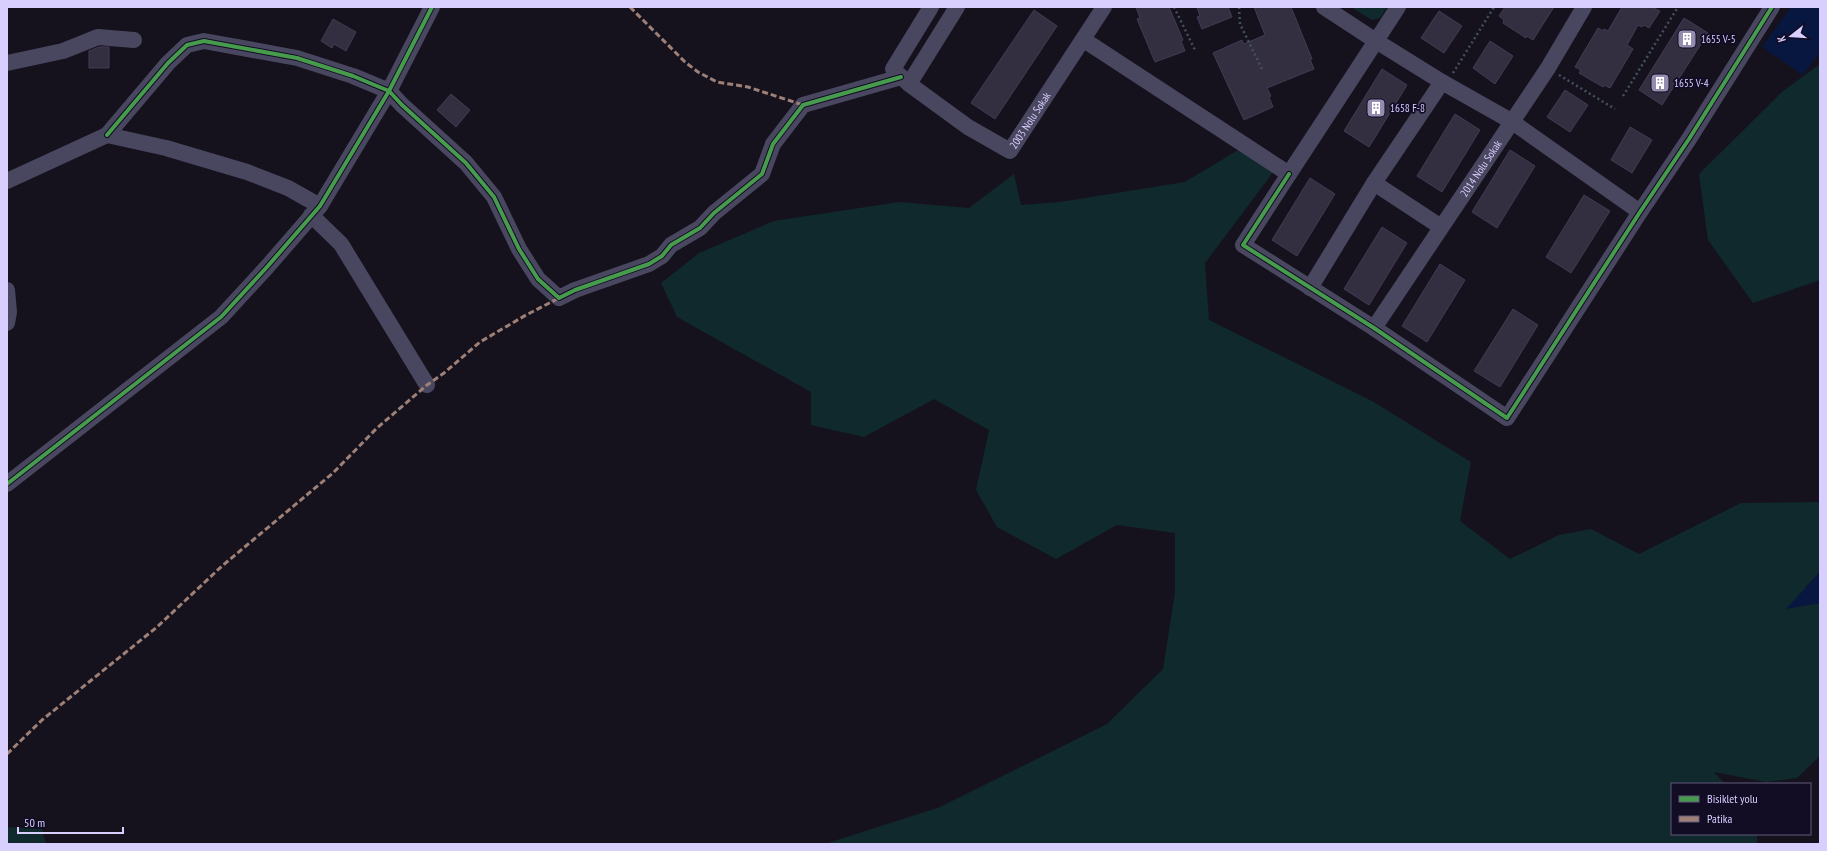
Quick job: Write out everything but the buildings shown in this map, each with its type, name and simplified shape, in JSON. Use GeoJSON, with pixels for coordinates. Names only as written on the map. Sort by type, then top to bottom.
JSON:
{"type":"FeatureCollection","features":[{"type":"Feature","properties":{"kind":"street"},"geometry":{"type":"LineString","coordinates":[[7,484],[221,317],[315,210],[389,91],[432,7]]}},
{"type":"Feature","properties":{"kind":"street"},"geometry":{"type":"LineString","coordinates":[[905,80],[893,69],[932,7]]}},
{"type":"Feature","properties":{"kind":"street"},"geometry":{"type":"LineString","coordinates":[[7,181],[107,135],[168,63],[187,45],[204,41],[297,58],[353,76],[389,91],[402,105],[466,163],[494,198],[519,249],[538,279],[559,298],[574,290],[648,264],[662,256],[671,245],[700,228],[714,213],[762,174],[773,144],[803,105],[905,80],[957,7]]}},
{"type":"Feature","properties":{"kind":"street","name":"2003 Nolu Sokak"},"geometry":{"type":"LineString","coordinates":[[905,80],[968,127],[1010,151],[1084,40],[1104,7]]}},
{"type":"Feature","properties":{"kind":"street"},"geometry":{"type":"LineString","coordinates":[[1324,7],[1444,83],[1511,121],[1640,212]]}},
{"type":"Feature","properties":{"kind":"street"},"geometry":{"type":"LineString","coordinates":[[1398,7],[1243,244],[1374,328],[1508,418],[1640,212],[1689,139],[1772,7]]}},
{"type":"Feature","properties":{"kind":"street","name":"2014 Nolu Sokak"},"geometry":{"type":"LineString","coordinates":[[1374,328],[1511,121],[1548,68],[1584,7]]}},
{"type":"Feature","properties":{"kind":"street"},"geometry":{"type":"LineString","coordinates":[[7,63],[63,51],[98,37],[134,40]]}},
{"type":"Feature","properties":{"kind":"street"},"geometry":{"type":"LineString","coordinates":[[1084,40],[1289,174]]}},
{"type":"Feature","properties":{"kind":"street"},"geometry":{"type":"LineString","coordinates":[[1310,288],[1374,183],[1444,83]]}},
{"type":"Feature","properties":{"kind":"street"},"geometry":{"type":"LineString","coordinates":[[107,135],[166,148],[247,172],[288,188],[315,210],[341,244],[427,385]]}},
{"type":"Feature","properties":{"kind":"street"},"geometry":{"type":"LineString","coordinates":[[1374,183],[1441,228]]}},
{"type":"Feature","properties":{"kind":"street"},"geometry":{"type":"LineString","coordinates":[[7,290],[9,312],[7,323]]}},
{"type":"Feature","properties":{"kind":"path"},"geometry":{"type":"LineString","coordinates":[[1174,7],[1195,50]]}},
{"type":"Feature","properties":{"kind":"path"},"geometry":{"type":"LineString","coordinates":[[1239,7],[1240,24],[1262,69]]}},
{"type":"Feature","properties":{"kind":"path"},"geometry":{"type":"LineString","coordinates":[[1444,83],[1494,7]]}},
{"type":"Feature","properties":{"kind":"path"},"geometry":{"type":"LineString","coordinates":[[1623,96],[1678,7]]}},
{"type":"Feature","properties":{"kind":"path"},"geometry":{"type":"LineString","coordinates":[[1548,68],[1615,109]]}},
{"type":"Feature","properties":{"kind":"green space"},"geometry":{"type":"Polygon","coordinates":[[[1351,7],[1387,7],[1380,18],[1372,20],[1351,7]]]}},
{"type":"Feature","properties":{"kind":"green space"},"geometry":{"type":"Polygon","coordinates":[[[1820,64],[1820,280],[1753,303],[1708,240],[1699,174],[1783,91],[1820,64]]]}},
{"type":"Feature","properties":{"kind":"green space"},"geometry":{"type":"Polygon","coordinates":[[[1240,149],[1274,171],[1205,263],[1209,320],[1372,401],[1471,462],[1460,521],[1510,559],[1559,535],[1591,529],[1639,554],[1741,503],[1820,502],[1820,572],[1805,588],[1815,603],[1820,603],[1820,756],[1797,778],[1766,782],[1714,772],[1724,783],[1671,783],[1671,835],[1757,835],[1757,844],[825,844],[940,807],[1107,724],[1163,669],[1175,592],[1175,533],[1117,525],[1056,559],[997,527],[976,490],[989,430],[934,399],[864,437],[811,425],[811,392],[677,317],[661,283],[699,253],[774,221],[899,202],[969,208],[1014,174],[1021,205],[1060,202],[1185,182],[1240,149]]]}},
{"type":"Feature","properties":{"kind":"green space"},"geometry":{"type":"Polygon","coordinates":[[[7,827],[42,829],[46,844],[7,844],[7,827]]]}},
{"type":"Feature","properties":{"kind":"water"},"geometry":{"type":"Polygon","coordinates":[[[1791,7],[1820,7],[1820,52],[1803,75],[1762,47],[1791,7]]]}},
{"type":"Feature","properties":{"kind":"water"},"geometry":{"type":"Polygon","coordinates":[[[1820,572],[1820,603],[1786,609],[1820,572]]]}},
{"type":"Feature","properties":{"kind":"marked path"},"geometry":{"type":"LineString","coordinates":[[630,7],[685,62],[698,72],[717,82],[748,87],[803,105]]}},
{"type":"Feature","properties":{"kind":"marked path"},"geometry":{"type":"LineString","coordinates":[[7,754],[42,720],[157,627],[222,566],[333,473],[377,428],[427,385],[444,373],[480,342],[526,315],[559,298]]}},
{"type":"Feature","properties":{"kind":"cycle path"},"geometry":{"type":"LineString","coordinates":[[7,484],[221,317],[267,267],[320,206],[389,91],[432,7]]}},
{"type":"Feature","properties":{"kind":"cycle path"},"geometry":{"type":"LineString","coordinates":[[1289,174],[1243,245],[1374,328],[1507,418],[1689,139],[1772,7]]}},
{"type":"Feature","properties":{"kind":"cycle path"},"geometry":{"type":"LineString","coordinates":[[107,135],[168,63],[187,45],[204,41],[297,58],[353,76],[389,91],[402,105],[466,163],[494,197],[519,249],[538,279],[559,298],[575,290],[649,264],[662,256],[671,245],[700,228],[714,213],[762,174],[773,144],[803,105],[901,77]]}},
{"type":"Feature","properties":{"kind":"place","name":"1655 V-5"},"geometry":{"type":"Point","coordinates":[1687,39]}},
{"type":"Feature","properties":{"kind":"place","name":"1655 V-4"},"geometry":{"type":"Point","coordinates":[1660,83]}},
{"type":"Feature","properties":{"kind":"place","name":"1658 F-8"},"geometry":{"type":"Point","coordinates":[1376,108]}}]}
